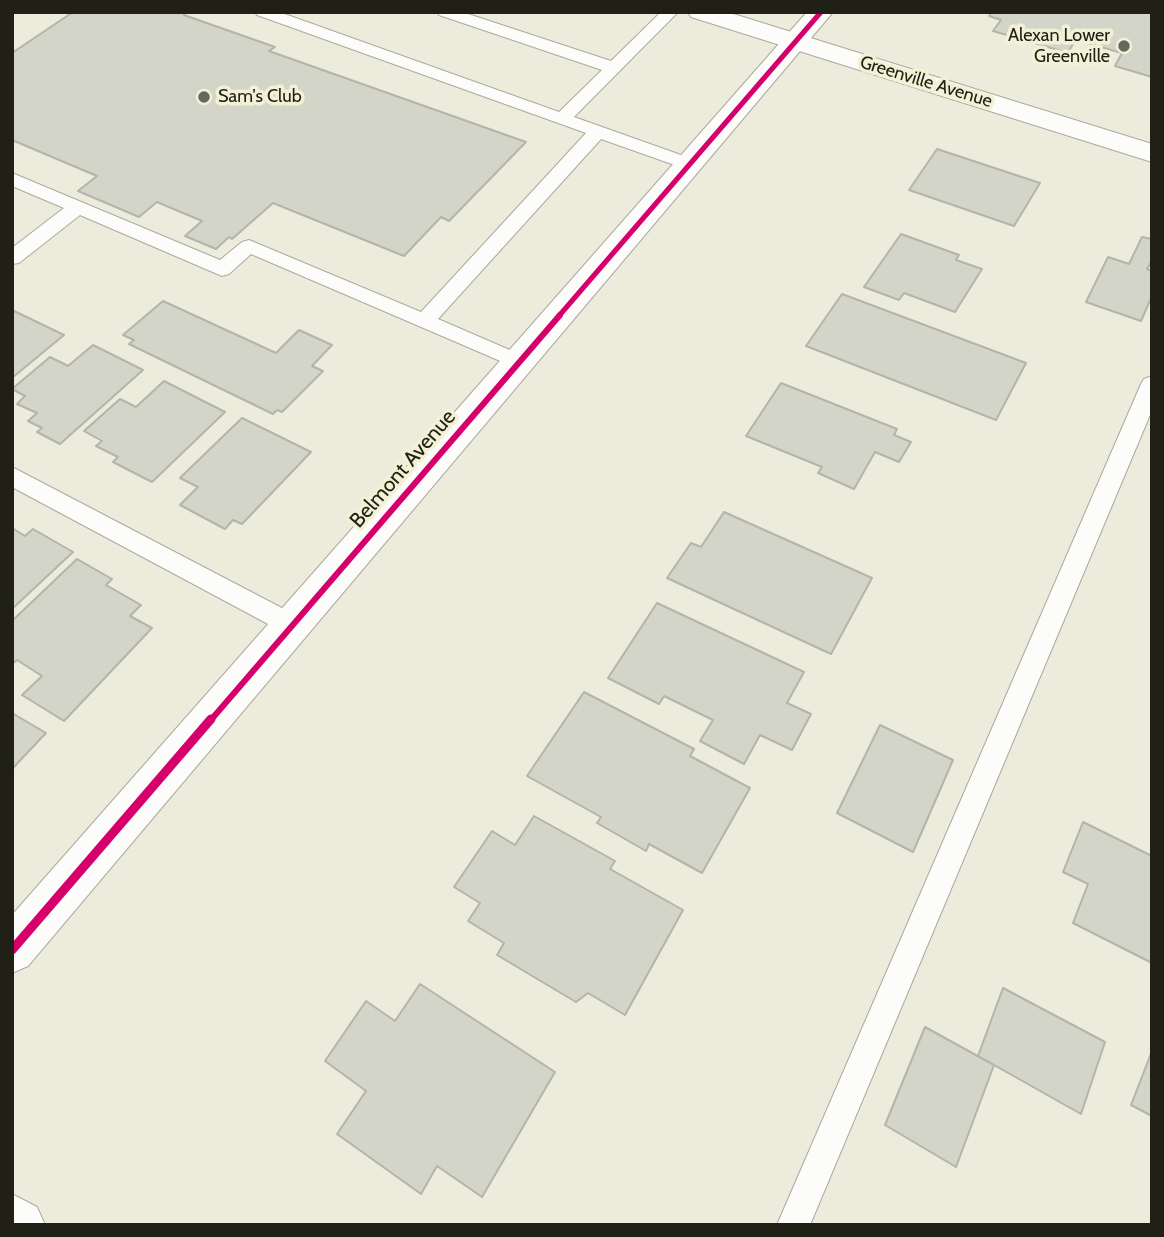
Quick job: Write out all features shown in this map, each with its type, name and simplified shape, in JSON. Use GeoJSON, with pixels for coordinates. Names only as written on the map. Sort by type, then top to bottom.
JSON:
{"type":"FeatureCollection","features":[{"type":"Feature","properties":{"kind":"street","name":"Greenville Avenue"},"geometry":{"type":"LineString","coordinates":[[699,12],[1152,153]]}},
{"type":"Feature","properties":{"kind":"street","name":"Belmont Avenue"},"geometry":{"type":"LineString","coordinates":[[12,950],[821,12]]}},
{"type":"Feature","properties":{"kind":"street"},"geometry":{"type":"LineString","coordinates":[[12,1220],[19,1225]]}},
{"type":"Feature","properties":{"kind":"lane"},"geometry":{"type":"LineString","coordinates":[[263,12],[564,117],[689,164]]}},
{"type":"Feature","properties":{"kind":"lane"},"geometry":{"type":"LineString","coordinates":[[445,12],[614,68]]}},
{"type":"Feature","properties":{"kind":"lane"},"geometry":{"type":"LineString","coordinates":[[564,117],[670,12]]}},
{"type":"Feature","properties":{"kind":"lane"},"geometry":{"type":"LineString","coordinates":[[424,321],[598,130]]}},
{"type":"Feature","properties":{"kind":"lane"},"geometry":{"type":"LineString","coordinates":[[12,179],[222,269],[248,246],[519,362]]}},
{"type":"Feature","properties":{"kind":"lane"},"geometry":{"type":"LineString","coordinates":[[12,258],[77,208]]}},
{"type":"Feature","properties":{"kind":"lane"},"geometry":{"type":"LineString","coordinates":[[793,1225],[1152,384]]}},
{"type":"Feature","properties":{"kind":"lane"},"geometry":{"type":"LineString","coordinates":[[12,476],[292,625]]}},
{"type":"Feature","properties":{"kind":"building","name":"Sam's Club"},"geometry":{"type":"Polygon","coordinates":[[[73,12],[187,12],[184,15],[275,47],[269,51],[526,142],[449,221],[441,217],[404,256],[273,203],[232,239],[229,237],[216,249],[185,236],[202,221],[157,202],[139,217],[78,191],[97,176],[12,140],[12,53],[73,12]]]}},
{"type":"Feature","properties":{"kind":"building","name":"Alexan Lower Greenville"},"geometry":{"type":"Polygon","coordinates":[[[992,12],[1152,12],[1152,77],[1115,66],[1122,53],[1075,40],[1068,53],[993,31],[1001,20],[989,16],[992,12]]]}},
{"type":"Feature","properties":{"kind":"building"},"geometry":{"type":"Polygon","coordinates":[[[937,149],[1040,183],[1014,226],[909,190],[937,149]]]}},
{"type":"Feature","properties":{"kind":"building"},"geometry":{"type":"Polygon","coordinates":[[[901,234],[959,255],[956,260],[982,269],[955,312],[904,293],[899,300],[864,287],[901,234]]]}},
{"type":"Feature","properties":{"kind":"building"},"geometry":{"type":"Polygon","coordinates":[[[1142,237],[1152,239],[1152,260],[1147,269],[1152,271],[1152,296],[1141,321],[1086,302],[1108,257],[1129,264],[1142,237]]]}},
{"type":"Feature","properties":{"kind":"building"},"geometry":{"type":"Polygon","coordinates":[[[842,294],[1026,363],[996,420],[806,346],[842,294]]]}},
{"type":"Feature","properties":{"kind":"building"},"geometry":{"type":"Polygon","coordinates":[[[163,301],[276,353],[299,330],[332,345],[312,366],[323,371],[282,412],[277,410],[273,414],[129,344],[134,340],[123,335],[163,301]]]}},
{"type":"Feature","properties":{"kind":"building"},"geometry":{"type":"Polygon","coordinates":[[[12,310],[64,335],[12,378],[12,310]]]}},
{"type":"Feature","properties":{"kind":"building"},"geometry":{"type":"Polygon","coordinates":[[[93,345],[143,370],[60,444],[37,432],[42,428],[28,421],[37,413],[17,404],[25,396],[12,389],[50,357],[68,366],[93,345]]]}},
{"type":"Feature","properties":{"kind":"building"},"geometry":{"type":"Polygon","coordinates":[[[164,381],[225,412],[152,482],[113,462],[118,457],[96,446],[102,441],[84,431],[120,399],[136,407],[164,381]]]}},
{"type":"Feature","properties":{"kind":"building"},"geometry":{"type":"Polygon","coordinates":[[[781,383],[897,429],[894,435],[911,442],[899,462],[875,452],[854,489],[818,473],[822,467],[746,436],[781,383]]]}},
{"type":"Feature","properties":{"kind":"building"},"geometry":{"type":"Polygon","coordinates":[[[242,418],[311,452],[242,524],[233,520],[225,529],[180,505],[198,487],[180,478],[242,418]]]}},
{"type":"Feature","properties":{"kind":"building"},"geometry":{"type":"Polygon","coordinates":[[[724,512],[872,578],[831,654],[667,578],[691,543],[701,547],[724,512]]]}},
{"type":"Feature","properties":{"kind":"building"},"geometry":{"type":"Polygon","coordinates":[[[12,528],[25,536],[33,529],[73,552],[12,609],[12,528]]]}},
{"type":"Feature","properties":{"kind":"building"},"geometry":{"type":"Polygon","coordinates":[[[77,559],[112,579],[106,585],[141,605],[130,616],[152,628],[64,721],[22,695],[42,676],[17,660],[12,664],[12,621],[77,559]]]}},
{"type":"Feature","properties":{"kind":"building"},"geometry":{"type":"Polygon","coordinates":[[[657,603],[804,672],[787,703],[811,714],[792,750],[760,735],[744,764],[700,741],[713,720],[664,696],[659,704],[608,678],[657,603]]]}},
{"type":"Feature","properties":{"kind":"building"},"geometry":{"type":"Polygon","coordinates":[[[584,692],[694,749],[690,756],[750,788],[702,873],[649,844],[646,851],[597,823],[601,817],[527,776],[584,692]]]}},
{"type":"Feature","properties":{"kind":"building"},"geometry":{"type":"Polygon","coordinates":[[[12,713],[46,733],[12,769],[12,713]]]}},
{"type":"Feature","properties":{"kind":"building"},"geometry":{"type":"Polygon","coordinates":[[[880,725],[953,760],[913,852],[837,813],[880,725]]]}},
{"type":"Feature","properties":{"kind":"building"},"geometry":{"type":"Polygon","coordinates":[[[534,816],[615,861],[610,869],[683,910],[625,1015],[588,993],[576,1002],[497,955],[504,943],[468,921],[480,903],[454,887],[492,831],[515,845],[534,816]]]}},
{"type":"Feature","properties":{"kind":"building"},"geometry":{"type":"Polygon","coordinates":[[[1083,822],[1152,856],[1152,963],[1073,923],[1088,884],[1063,872],[1083,822]]]}},
{"type":"Feature","properties":{"kind":"building"},"geometry":{"type":"Polygon","coordinates":[[[420,984],[555,1072],[482,1197],[437,1166],[421,1194],[337,1134],[366,1091],[325,1061],[366,1001],[395,1021],[420,984]]]}},
{"type":"Feature","properties":{"kind":"building"},"geometry":{"type":"Polygon","coordinates":[[[1003,988],[1105,1042],[1081,1114],[978,1056],[1003,988]]]}},
{"type":"Feature","properties":{"kind":"building"},"geometry":{"type":"Polygon","coordinates":[[[925,1027],[994,1065],[956,1167],[885,1125],[925,1027]]]}},
{"type":"Feature","properties":{"kind":"building"},"geometry":{"type":"Polygon","coordinates":[[[1152,1051],[1152,1116],[1131,1105],[1152,1051]]]}},
{"type":"Feature","properties":{"kind":"cycle path"},"geometry":{"type":"LineString","coordinates":[[12,950],[821,12]]}},
{"type":"Feature","properties":{"kind":"place","name":"Alexan Lower Greenville"},"geometry":{"type":"Point","coordinates":[1124,46]}},
{"type":"Feature","properties":{"kind":"place","name":"Sam's Club"},"geometry":{"type":"Point","coordinates":[204,97]}}]}
